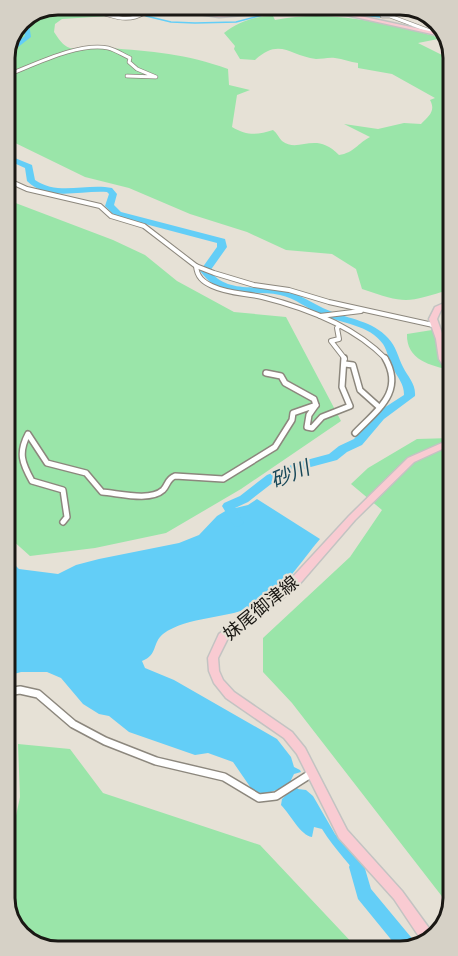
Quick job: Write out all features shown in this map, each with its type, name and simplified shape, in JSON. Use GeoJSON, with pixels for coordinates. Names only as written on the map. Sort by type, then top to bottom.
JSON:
{"type":"FeatureCollection","features":[{"type":"Feature","properties":{"kind":"main road"},"geometry":{"type":"LineString","coordinates":[[212,15],[231,15]]}},
{"type":"Feature","properties":{"kind":"main road"},"geometry":{"type":"LineString","coordinates":[[351,15],[434,33]]}},
{"type":"Feature","properties":{"kind":"main road"},"geometry":{"type":"LineString","coordinates":[[443,306],[434,315],[433,325],[440,339],[443,359]]}},
{"type":"Feature","properties":{"kind":"main road","name":"妹尾御津線"},"geometry":{"type":"LineString","coordinates":[[424,933],[398,895],[344,834],[313,772],[288,735],[230,695],[219,683],[214,670],[213,658],[223,637],[293,584],[352,518],[411,460],[443,446]]}},
{"type":"Feature","properties":{"kind":"street"},"geometry":{"type":"LineString","coordinates":[[112,15],[125,18],[141,15]]}},
{"type":"Feature","properties":{"kind":"street"},"geometry":{"type":"LineString","coordinates":[[382,16],[390,15],[433,31]]}},
{"type":"Feature","properties":{"kind":"street"},"geometry":{"type":"LineString","coordinates":[[15,72],[60,56],[67,50],[108,48],[130,58],[129,62],[137,69],[156,77],[127,75]]}},
{"type":"Feature","properties":{"kind":"street"},"geometry":{"type":"LineString","coordinates":[[15,184],[27,189],[93,204],[111,216],[144,226],[199,267],[209,271],[248,283],[288,290],[367,311],[433,325]]}},
{"type":"Feature","properties":{"kind":"street"},"geometry":{"type":"LineString","coordinates":[[199,267],[196,271],[199,278],[218,289],[272,300],[321,316],[371,342],[382,351],[393,374],[393,385],[389,395],[355,432]]}},
{"type":"Feature","properties":{"kind":"street"},"geometry":{"type":"LineString","coordinates":[[321,316],[367,311]]}},
{"type":"Feature","properties":{"kind":"street"},"geometry":{"type":"LineString","coordinates":[[266,373],[281,376],[285,383],[314,399],[316,408],[309,415],[307,427],[309,428],[315,426],[322,417],[350,406],[342,387],[345,359],[331,340],[339,339],[337,328],[339,326]]}},
{"type":"Feature","properties":{"kind":"street"},"geometry":{"type":"LineString","coordinates":[[345,364],[352,365],[360,390],[379,407]]}},
{"type":"Feature","properties":{"kind":"street"},"geometry":{"type":"LineString","coordinates":[[63,522],[67,517],[63,490],[32,481],[20,458],[20,449],[28,434],[47,464],[86,473],[102,492],[151,496],[163,490],[170,478],[175,476],[215,479],[227,477],[275,447],[281,441],[286,425],[292,420],[293,413],[316,405]]}},
{"type":"Feature","properties":{"kind":"street"},"geometry":{"type":"LineString","coordinates":[[15,690],[34,690],[72,723],[140,755],[165,764],[215,774],[263,799],[278,794],[313,772]]}},
{"type":"Feature","properties":{"kind":"green space"},"geometry":{"type":"Polygon","coordinates":[[[51,16],[109,16],[62,19],[55,24],[54,32],[67,47],[139,50],[169,54],[228,69],[229,85],[250,90],[237,95],[232,127],[252,134],[273,130],[282,141],[288,144],[322,144],[339,155],[348,152],[370,137],[344,124],[378,129],[404,123],[421,124],[432,110],[430,100],[435,98],[392,74],[358,68],[358,63],[338,58],[316,59],[278,49],[264,53],[255,60],[240,59],[234,49],[235,46],[224,33],[253,18],[273,16],[275,20],[314,16],[376,22],[434,36],[438,39],[418,43],[443,55],[443,58],[443,291],[406,300],[362,289],[356,269],[332,254],[286,250],[247,232],[190,214],[129,188],[85,177],[15,143],[15,55],[18,41],[34,22],[51,16]]]}},
{"type":"Feature","properties":{"kind":"green space"},"geometry":{"type":"Polygon","coordinates":[[[15,203],[113,240],[145,255],[177,281],[234,312],[286,317],[341,421],[241,489],[166,533],[95,548],[30,556],[15,543],[15,203]]]}},
{"type":"Feature","properties":{"kind":"green space"},"geometry":{"type":"Polygon","coordinates":[[[443,328],[443,368],[428,364],[415,356],[408,343],[407,334],[443,328]]]}},
{"type":"Feature","properties":{"kind":"green space"},"geometry":{"type":"Polygon","coordinates":[[[443,438],[443,898],[292,703],[263,672],[263,638],[350,557],[382,510],[351,484],[368,468],[417,439],[443,438]]]}},
{"type":"Feature","properties":{"kind":"green space"},"geometry":{"type":"Polygon","coordinates":[[[18,744],[70,749],[103,793],[260,845],[350,941],[55,941],[39,937],[24,924],[16,907],[15,820],[20,797],[18,744]]]}},
{"type":"Feature","properties":{"kind":"water"},"geometry":{"type":"Polygon","coordinates":[[[257,499],[320,539],[283,584],[266,599],[246,610],[173,628],[160,637],[150,656],[142,661],[145,668],[174,680],[277,739],[291,757],[294,767],[301,772],[294,774],[291,780],[298,789],[306,790],[313,796],[335,834],[365,869],[366,886],[322,829],[314,827],[312,837],[300,829],[281,805],[282,799],[288,793],[282,788],[265,794],[253,791],[233,762],[208,753],[195,755],[129,732],[109,716],[99,714],[83,704],[61,678],[47,672],[15,674],[15,565],[19,569],[58,574],[76,565],[99,559],[179,543],[199,535],[217,516],[227,510],[248,505],[257,499]]]}},
{"type":"Feature","properties":{"kind":"waterway"},"geometry":{"type":"LineString","coordinates":[[146,16],[171,22],[195,23],[236,22],[263,15],[344,15]]}},
{"type":"Feature","properties":{"kind":"waterway"},"geometry":{"type":"LineString","coordinates":[[363,15],[380,17],[383,15]]}},
{"type":"Feature","properties":{"kind":"waterway","name":"砂川"},"geometry":{"type":"LineString","coordinates":[[17,45],[28,37],[27,29]]}},
{"type":"Feature","properties":{"kind":"waterway","name":"砂川"},"geometry":{"type":"LineString","coordinates":[[15,161],[29,167],[31,181],[39,187],[58,191],[109,190],[113,194],[109,206],[118,214],[222,241],[222,247],[205,271],[219,285],[239,290],[280,292],[292,296],[326,313],[371,329],[389,345],[408,385],[409,396],[380,416],[358,442],[333,457],[303,465],[271,478],[244,499],[228,506],[238,523]]}},
{"type":"Feature","properties":{"kind":"waterway","name":"砂川"},"geometry":{"type":"LineString","coordinates":[[357,867],[364,893],[403,941]]}}]}
